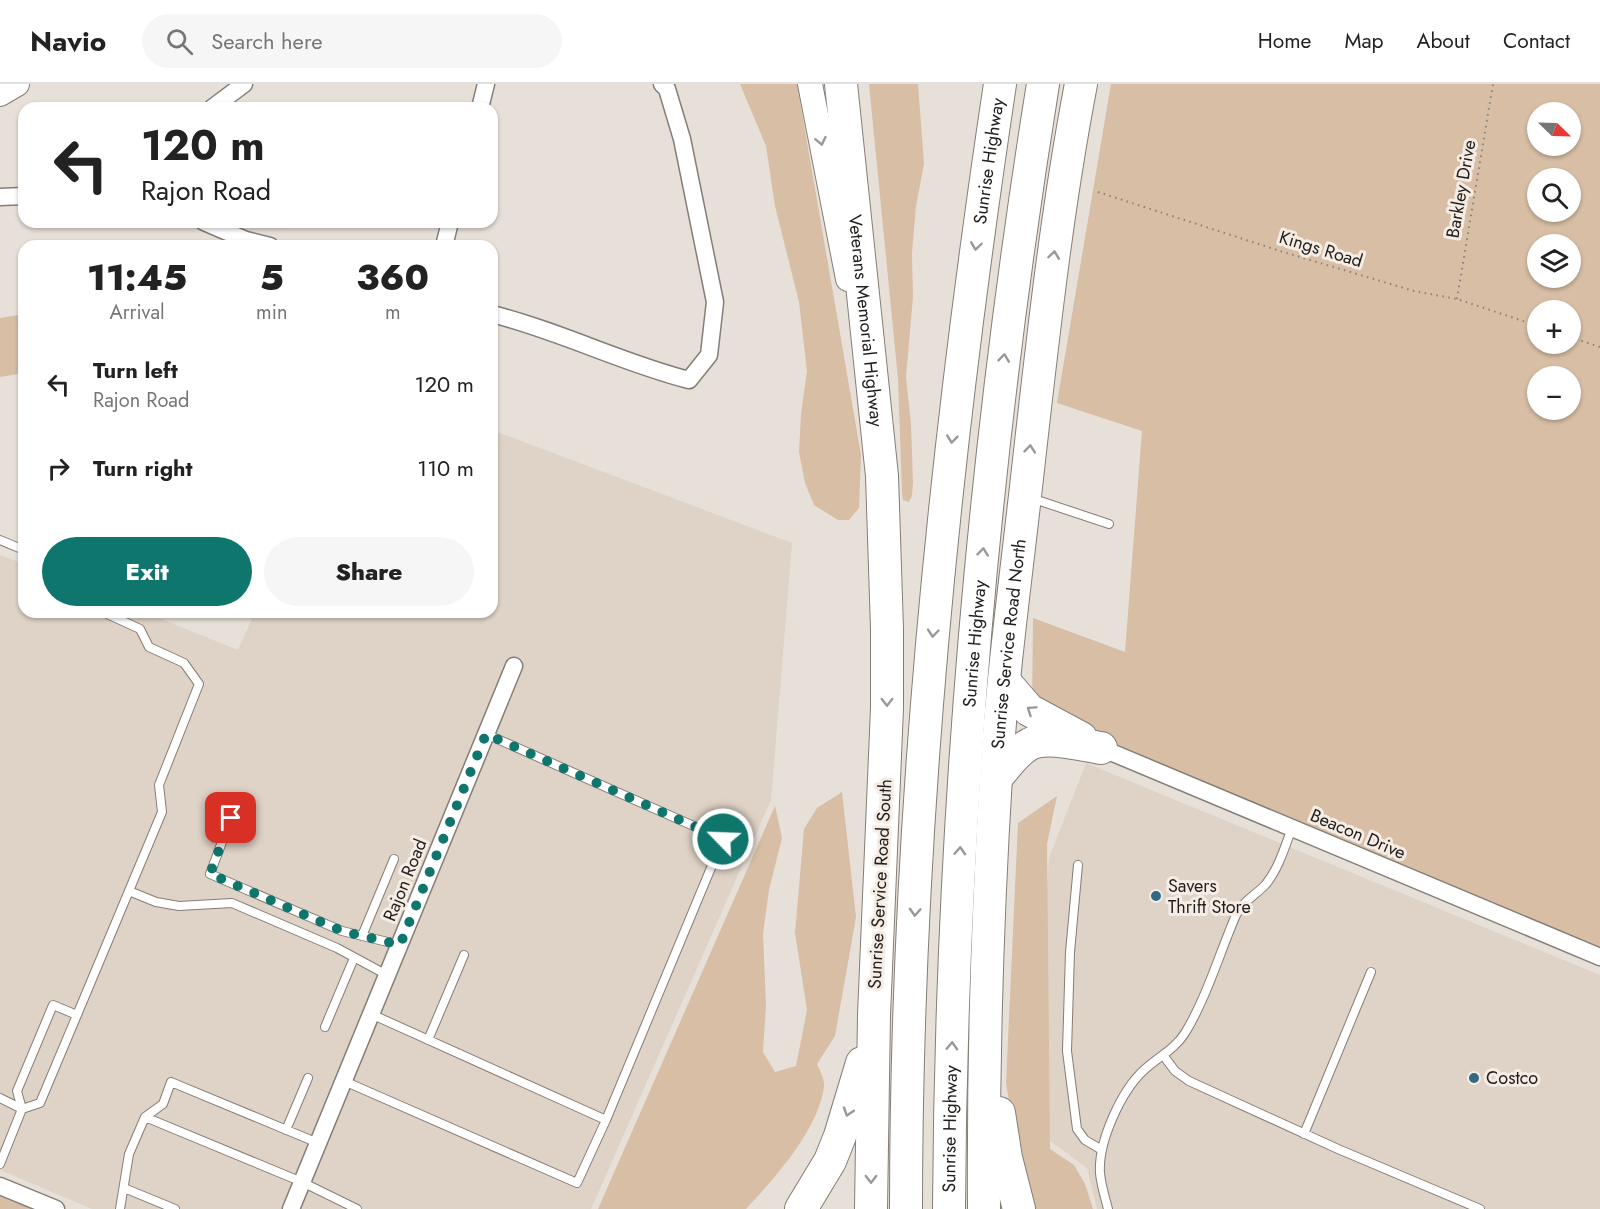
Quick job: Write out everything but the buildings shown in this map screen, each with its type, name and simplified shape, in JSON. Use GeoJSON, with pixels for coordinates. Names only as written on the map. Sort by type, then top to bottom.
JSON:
{"type":"FeatureCollection","features":[{"type":"Feature","properties":{"kind":"highway","name":"Veterans Memorial Highway"},"geometry":{"type":"LineString","coordinates":[[841,84],[882,476],[885,560]]}},
{"type":"Feature","properties":{"kind":"highway","name":"Sunrise Highway"},"geometry":{"type":"LineString","coordinates":[[906,1209],[913,955],[922,773],[930,674],[961,357],[1000,84]]}},
{"type":"Feature","properties":{"kind":"highway","name":"Sunrise Highway"},"geometry":{"type":"LineString","coordinates":[[949,1209],[955,961],[974,655],[1005,348],[1043,84]]}},
{"type":"Feature","properties":{"kind":"highway","name":"Sunrise Service Road North"},"geometry":{"type":"LineString","coordinates":[[984,1209],[985,1042],[996,778],[1004,681],[1053,268],[1081,84]]}},
{"type":"Feature","properties":{"kind":"highway","name":"Sunrise Service Road South"},"geometry":{"type":"LineString","coordinates":[[871,1209],[874,1015],[887,708],[885,560]]}},
{"type":"Feature","properties":{"kind":"highway"},"geometry":{"type":"LineString","coordinates":[[1004,681],[1029,710],[1101,748]]}},
{"type":"Feature","properties":{"kind":"highway"},"geometry":{"type":"LineString","coordinates":[[996,778],[1023,748],[1038,741],[1047,740],[1101,748]]}},
{"type":"Feature","properties":{"kind":"highway"},"geometry":{"type":"LineString","coordinates":[[992,872],[999,951],[997,1048],[999,1108],[1006,1158],[1018,1209]]}},
{"type":"Feature","properties":{"kind":"highway"},"geometry":{"type":"LineString","coordinates":[[801,1209],[830,1161],[840,1136],[874,1015]]}},
{"type":"Feature","properties":{"kind":"main road"},"geometry":{"type":"LineString","coordinates":[[0,94],[17,84]]}},
{"type":"Feature","properties":{"kind":"main road"},"geometry":{"type":"LineString","coordinates":[[810,84],[848,283],[872,477],[885,560]]}},
{"type":"Feature","properties":{"kind":"street"},"geometry":{"type":"LineString","coordinates":[[220,102],[244,84]]}},
{"type":"Feature","properties":{"kind":"street"},"geometry":{"type":"LineString","coordinates":[[482,102],[486,84]]}},
{"type":"Feature","properties":{"kind":"street"},"geometry":{"type":"LineString","coordinates":[[498,316],[530,324],[656,372],[689,380],[709,356],[715,302],[682,139],[667,89],[662,84]]}},
{"type":"Feature","properties":{"kind":"street"},"geometry":{"type":"LineString","coordinates":[[0,196],[18,196]]}},
{"type":"Feature","properties":{"kind":"street"},"geometry":{"type":"LineString","coordinates":[[218,228],[246,240]]}},
{"type":"Feature","properties":{"kind":"street","name":"Rajon Road"},"geometry":{"type":"LineString","coordinates":[[291,1209],[514,666]]}},
{"type":"Feature","properties":{"kind":"street","name":"Beacon Drive"},"geometry":{"type":"LineString","coordinates":[[1101,748],[1600,957]]}},
{"type":"Feature","properties":{"kind":"street"},"geometry":{"type":"LineString","coordinates":[[0,1186],[56,1209]]}},
{"type":"Feature","properties":{"kind":"lane"},"geometry":{"type":"LineString","coordinates":[[1025,495],[1110,524]]}},
{"type":"Feature","properties":{"kind":"lane"},"geometry":{"type":"LineString","coordinates":[[0,540],[18,548]]}},
{"type":"Feature","properties":{"kind":"lane"},"geometry":{"type":"LineString","coordinates":[[0,1098],[22,1109],[40,1103],[162,812],[159,785],[199,684],[184,663],[149,647],[141,629],[117,618]]}},
{"type":"Feature","properties":{"kind":"lane"},"geometry":{"type":"LineString","coordinates":[[344,1081],[577,1184],[723,839],[486,734]]}},
{"type":"Feature","properties":{"kind":"lane"},"geometry":{"type":"LineString","coordinates":[[238,799],[210,874],[342,931],[400,945]]}},
{"type":"Feature","properties":{"kind":"lane"},"geometry":{"type":"LineString","coordinates":[[1108,1209],[1100,1174],[1102,1150],[1126,1093],[1145,1069],[1178,1043],[1185,1033],[1236,915],[1244,903],[1271,876],[1292,828]]}},
{"type":"Feature","properties":{"kind":"lane"},"geometry":{"type":"LineString","coordinates":[[362,936],[394,859]]}},
{"type":"Feature","properties":{"kind":"lane"},"geometry":{"type":"LineString","coordinates":[[1078,865],[1070,952],[1067,1051],[1077,1130],[1085,1140],[1102,1150]]}},
{"type":"Feature","properties":{"kind":"lane"},"geometry":{"type":"LineString","coordinates":[[129,891],[156,902],[179,906],[232,903],[329,944],[387,975]]}},
{"type":"Feature","properties":{"kind":"lane"},"geometry":{"type":"LineString","coordinates":[[428,1040],[464,955]]}},
{"type":"Feature","properties":{"kind":"lane"},"geometry":{"type":"LineString","coordinates":[[325,1027],[354,958]]}},
{"type":"Feature","properties":{"kind":"lane"},"geometry":{"type":"LineString","coordinates":[[1304,1134],[1371,972]]}},
{"type":"Feature","properties":{"kind":"lane"},"geometry":{"type":"LineString","coordinates":[[0,1164],[22,1109],[17,1091],[53,1005],[77,1015]]}},
{"type":"Feature","properties":{"kind":"lane"},"geometry":{"type":"LineString","coordinates":[[371,1014],[606,1120]]}},
{"type":"Feature","properties":{"kind":"lane"},"geometry":{"type":"LineString","coordinates":[[1163,1055],[1182,1077],[1304,1134],[1480,1209]]}},
{"type":"Feature","properties":{"kind":"lane"},"geometry":{"type":"LineString","coordinates":[[286,1130],[308,1078]]}},
{"type":"Feature","properties":{"kind":"lane"},"geometry":{"type":"LineString","coordinates":[[120,1209],[129,1154],[145,1117],[163,1104],[171,1082],[318,1143]]}},
{"type":"Feature","properties":{"kind":"lane"},"geometry":{"type":"LineString","coordinates":[[145,1117],[302,1182],[357,1209]]}},
{"type":"Feature","properties":{"kind":"lane"},"geometry":{"type":"LineString","coordinates":[[124,1188],[175,1209]]}},
{"type":"Feature","properties":{"kind":"path","name":"Barkley Drive"},"geometry":{"type":"LineString","coordinates":[[1457,299],[1493,84]]}},
{"type":"Feature","properties":{"kind":"path","name":"Kings Road"},"geometry":{"type":"LineString","coordinates":[[1098,192],[1280,251],[1402,288],[1457,299],[1527,322]]}},
{"type":"Feature","properties":{"kind":"path"},"geometry":{"type":"LineString","coordinates":[[1581,341],[1600,347]]}},
{"type":"Feature","properties":{"kind":"shaded area"},"geometry":{"type":"Polygon","coordinates":[[[740,84],[797,84],[861,455],[859,508],[849,520],[838,520],[814,505],[805,483],[799,452],[807,371],[799,302],[775,206],[766,146],[740,84]]]}},
{"type":"Feature","properties":{"kind":"shaded area"},"geometry":{"type":"Polygon","coordinates":[[[869,84],[918,84],[924,164],[916,206],[912,253],[913,297],[906,377],[911,424],[913,483],[909,502],[903,500],[902,492],[898,379],[869,84]]]}},
{"type":"Feature","properties":{"kind":"shaded area"},"geometry":{"type":"Polygon","coordinates":[[[1111,84],[1600,84],[1600,951],[1032,709],[1033,618],[1125,652],[1142,431],[1057,403],[1111,84]]]}},
{"type":"Feature","properties":{"kind":"shaded area"},"geometry":{"type":"Polygon","coordinates":[[[18,315],[18,374],[0,377],[0,318],[18,315]]]}},
{"type":"Feature","properties":{"kind":"shaded area"},"geometry":{"type":"Polygon","coordinates":[[[498,432],[792,543],[771,800],[591,1209],[92,1209],[0,1170],[0,555],[18,562],[18,618],[159,618],[238,650],[252,618],[498,618],[498,432]]]}},
{"type":"Feature","properties":{"kind":"shaded area"},"geometry":{"type":"Polygon","coordinates":[[[1086,763],[1600,975],[1600,1209],[1097,1209],[1087,1168],[1049,1140],[1041,989],[1049,858],[1086,763]]]}},
{"type":"Feature","properties":{"kind":"shaded area"},"geometry":{"type":"Polygon","coordinates":[[[842,792],[856,917],[835,1036],[817,1064],[824,1087],[820,1103],[804,1136],[782,1168],[746,1209],[598,1209],[775,806],[782,838],[769,890],[763,934],[766,1006],[763,1052],[775,1072],[796,1066],[807,1010],[795,933],[804,829],[817,808],[842,792]]]}},
{"type":"Feature","properties":{"kind":"shaded area"},"geometry":{"type":"Polygon","coordinates":[[[1057,796],[1047,844],[1050,1149],[1074,1165],[1085,1184],[1093,1209],[1033,1209],[1022,1180],[1006,1083],[1018,823],[1057,796]]]}},
{"type":"Feature","properties":{"kind":"shaded area"},"geometry":{"type":"Polygon","coordinates":[[[0,1191],[42,1209],[0,1209],[0,1191]]]}},
{"type":"Feature","properties":{"kind":"place","name":"Savers Thrift Store"},"geometry":{"type":"Point","coordinates":[1156,896]}},
{"type":"Feature","properties":{"kind":"place","name":"Costco"},"geometry":{"type":"Point","coordinates":[1474,1078]}},
{"type":"Feature","properties":{"kind":"route"},"geometry":{"type":"LineString","coordinates":[[231,818],[210,874],[350,934],[400,945],[486,734],[723,839]]}}]}
